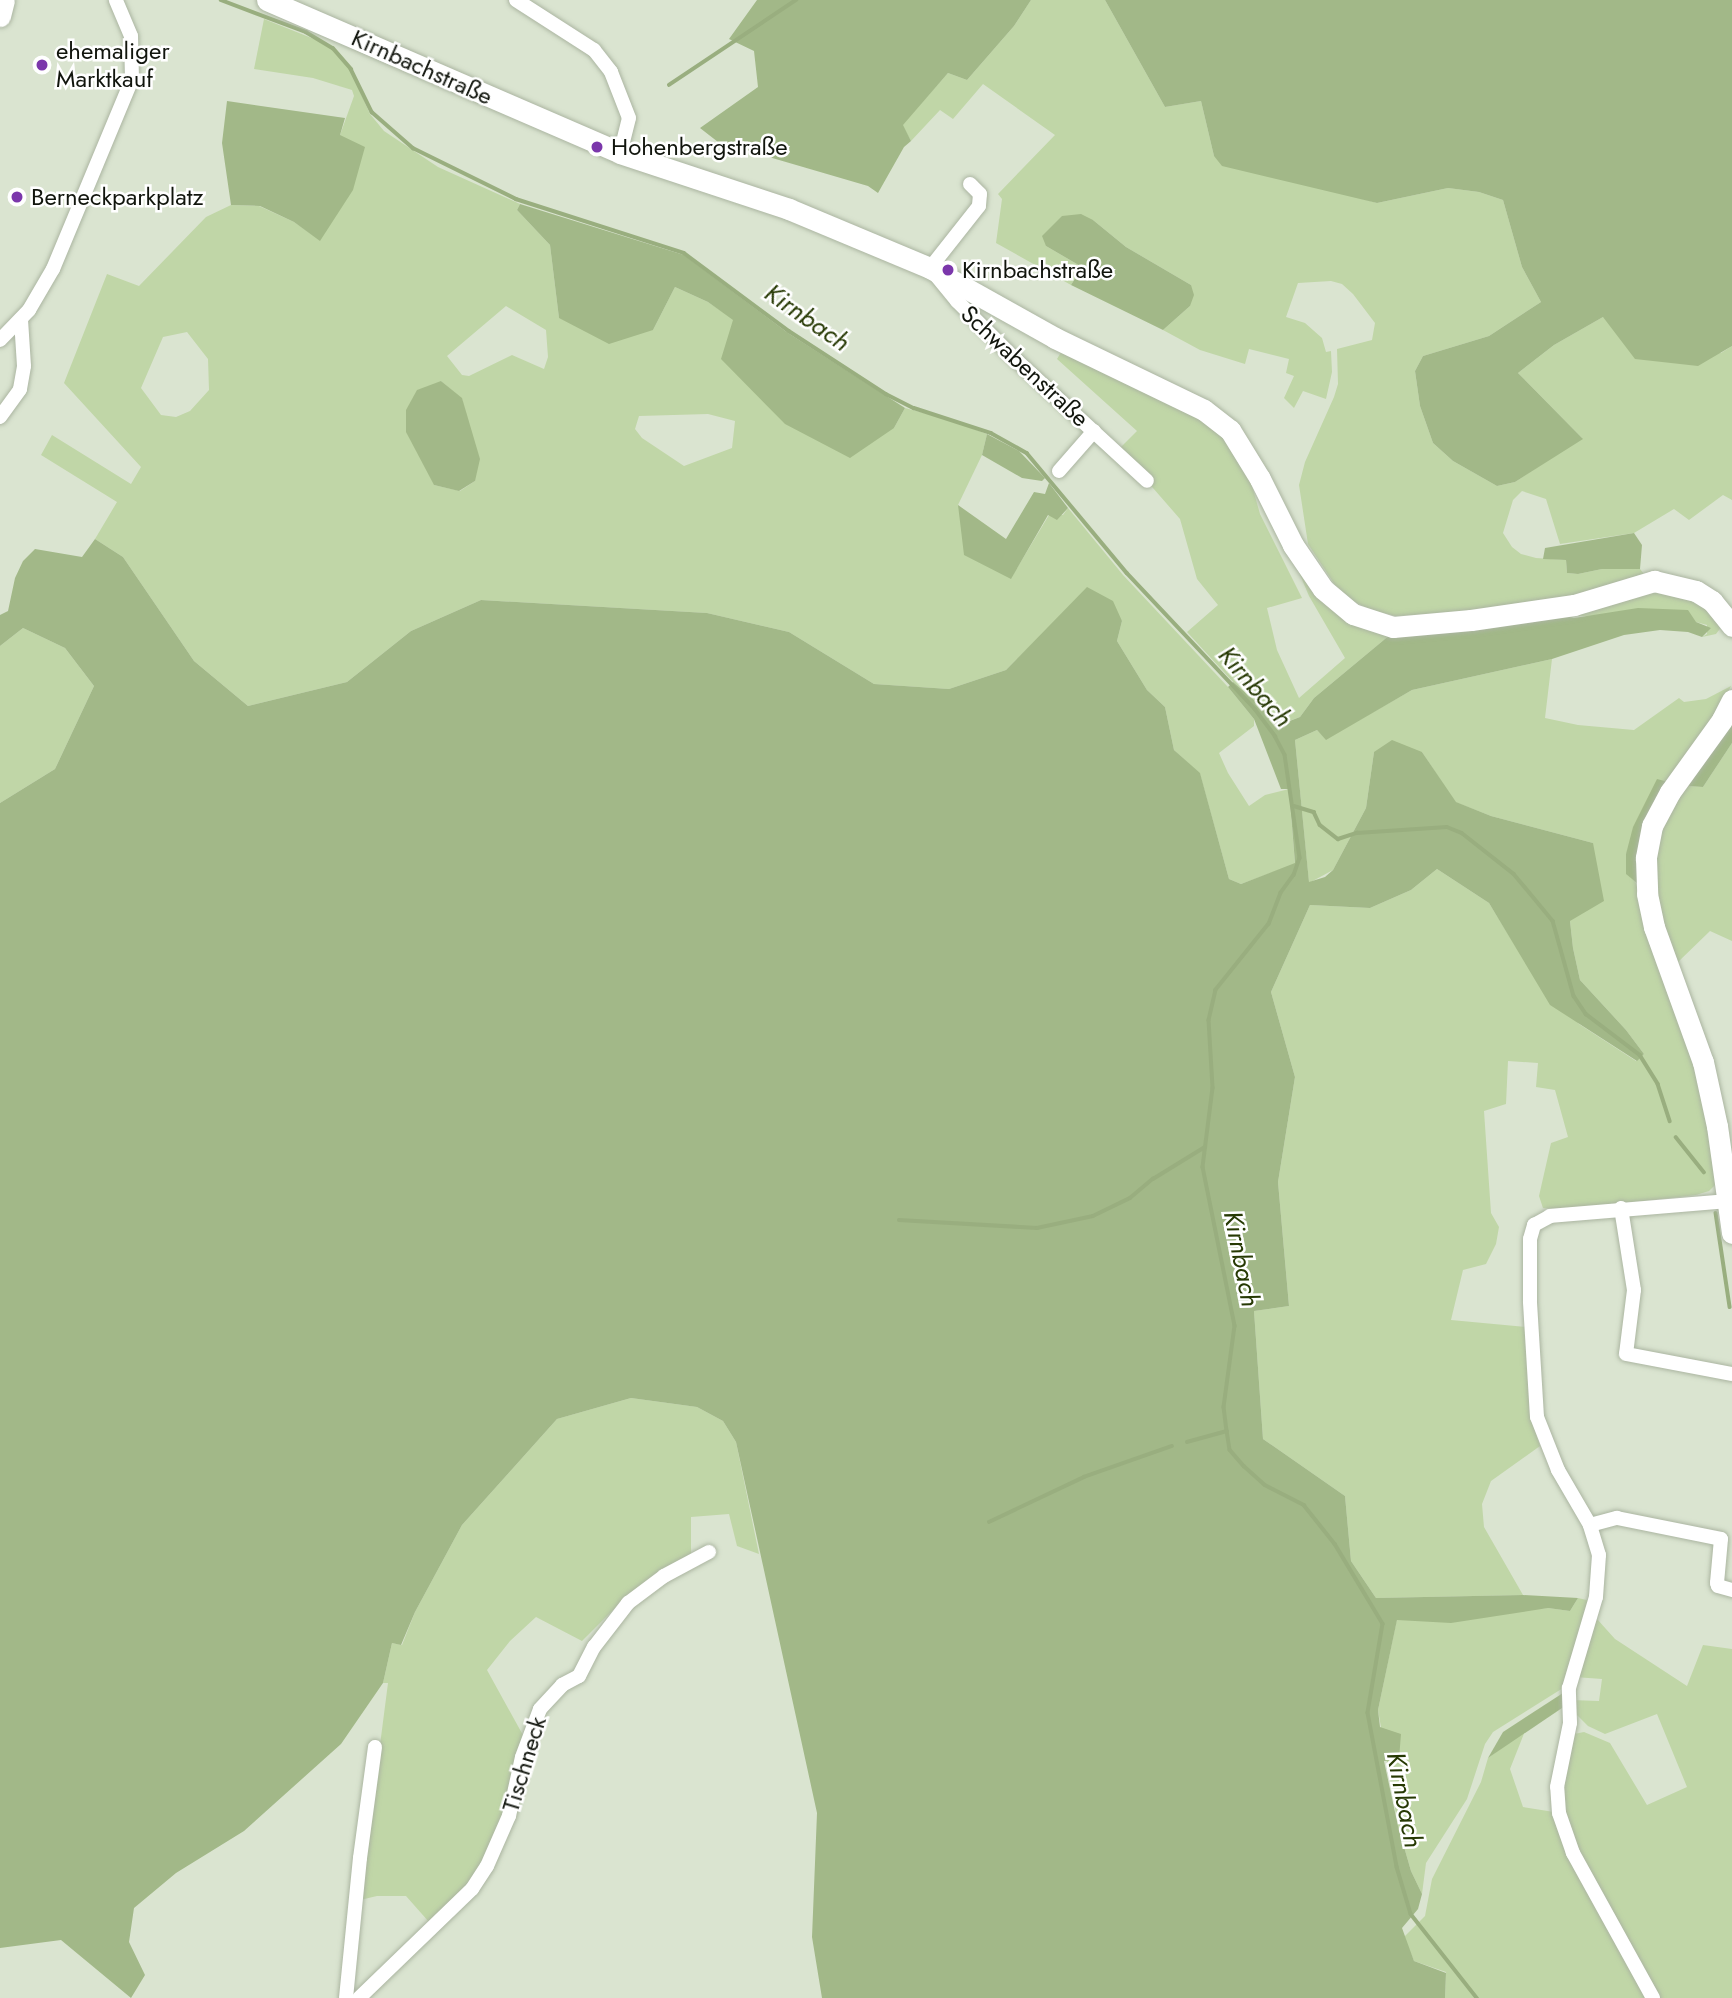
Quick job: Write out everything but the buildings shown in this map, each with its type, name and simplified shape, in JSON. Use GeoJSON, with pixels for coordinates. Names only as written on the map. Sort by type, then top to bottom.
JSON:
{"type":"FeatureCollection","features":[{"type":"Feature","properties":{"kind":"main road"},"geometry":{"type":"LineString","coordinates":[[0,16],[4,0]]}},
{"type":"Feature","properties":{"kind":"main road","name":"Kirnbachstraße"},"geometry":{"type":"LineString","coordinates":[[267,0],[620,153],[789,209],[930,268],[1055,338],[1204,410],[1230,430],[1246,454],[1293,545],[1323,589],[1353,614],[1393,627],[1471,620],[1541,611],[1654,582],[1696,591],[1713,601],[1732,626]]}},
{"type":"Feature","properties":{"kind":"main road"},"geometry":{"type":"LineString","coordinates":[[1732,700],[1722,720],[1670,792],[1652,826],[1646,858],[1647,894],[1654,927],[1703,1062],[1717,1126],[1732,1233]]}},
{"type":"Feature","properties":{"kind":"street"},"geometry":{"type":"LineString","coordinates":[[0,340],[21,319],[53,269],[132,79],[131,36],[116,0]]}},
{"type":"Feature","properties":{"kind":"street"},"geometry":{"type":"LineString","coordinates":[[516,0],[594,50],[611,72],[629,118],[620,153]]}},
{"type":"Feature","properties":{"kind":"street"},"geometry":{"type":"LineString","coordinates":[[930,268],[979,206],[981,194],[970,184]]}},
{"type":"Feature","properties":{"kind":"street","name":"Schwabenstraße"},"geometry":{"type":"LineString","coordinates":[[930,268],[957,301],[1147,481]]}},
{"type":"Feature","properties":{"kind":"street"},"geometry":{"type":"LineString","coordinates":[[0,417],[20,389],[24,366],[21,319]]}},
{"type":"Feature","properties":{"kind":"street","name":"Schwabenstraße"},"geometry":{"type":"LineString","coordinates":[[1059,471],[1094,431]]}},
{"type":"Feature","properties":{"kind":"street"},"geometry":{"type":"LineString","coordinates":[[1653,1998],[1573,1853],[1559,1814],[1557,1787],[1570,1723],[1569,1688],[1600,1576],[1600,1555],[1590,1525],[1558,1470],[1537,1417],[1530,1301],[1530,1239],[1534,1225],[1550,1216],[1727,1201]]}},
{"type":"Feature","properties":{"kind":"street"},"geometry":{"type":"LineString","coordinates":[[1622,1208],[1634,1290],[1626,1354],[1732,1374]]}},
{"type":"Feature","properties":{"kind":"street"},"geometry":{"type":"LineString","coordinates":[[1590,1525],[1617,1518],[1721,1539],[1717,1583],[1718,1586],[1732,1590]]}},
{"type":"Feature","properties":{"kind":"street","name":"Tischneck"},"geometry":{"type":"LineString","coordinates":[[359,1998],[472,1889],[487,1867],[509,1816],[522,1756],[540,1709],[562,1685],[579,1676],[594,1647],[628,1603],[664,1576],[709,1552]]}},
{"type":"Feature","properties":{"kind":"street"},"geometry":{"type":"LineString","coordinates":[[346,1998],[360,1858],[375,1747]]}},
{"type":"Feature","properties":{"kind":"green space"},"geometry":{"type":"Polygon","coordinates":[[[757,0],[1031,0],[1014,26],[967,80],[948,73],[903,125],[911,141],[904,147],[878,193],[868,186],[718,142],[700,128],[758,87],[754,51],[729,39],[757,0]]]}},
{"type":"Feature","properties":{"kind":"green space"},"geometry":{"type":"Polygon","coordinates":[[[1031,0],[1105,0],[1165,107],[1201,101],[1214,156],[1377,203],[1448,188],[1479,192],[1503,200],[1522,267],[1541,302],[1489,336],[1423,356],[1415,371],[1420,406],[1433,443],[1453,461],[1497,486],[1515,482],[1582,438],[1518,373],[1554,345],[1603,317],[1721,353],[1732,346],[1732,500],[1723,495],[1689,520],[1674,509],[1634,533],[1560,544],[1546,499],[1522,491],[1513,500],[1503,533],[1512,547],[1521,554],[1566,560],[1567,573],[1640,569],[1644,574],[1569,598],[1500,610],[1396,616],[1371,610],[1353,601],[1335,585],[1308,544],[1299,485],[1305,462],[1338,384],[1337,349],[1372,340],[1375,323],[1353,294],[1342,284],[1331,281],[1298,283],[1286,317],[1305,323],[1322,338],[1326,352],[1331,351],[1332,372],[1326,399],[1303,391],[1294,408],[1284,398],[1294,376],[1286,373],[1289,359],[1249,349],[1245,364],[1200,350],[1163,330],[1190,306],[1191,285],[1126,247],[1093,220],[1046,246],[1082,267],[1071,285],[996,243],[1002,199],[998,194],[1055,135],[983,84],[953,119],[940,110],[911,141],[902,125],[948,73],[967,80],[1014,26],[1031,0]]]}},
{"type":"Feature","properties":{"kind":"green space"},"geometry":{"type":"Polygon","coordinates":[[[1105,0],[1732,0],[1732,346],[1698,366],[1635,359],[1603,317],[1554,345],[1518,373],[1583,439],[1515,482],[1497,486],[1453,461],[1433,443],[1420,406],[1415,371],[1423,356],[1489,336],[1541,302],[1522,267],[1503,200],[1479,192],[1448,188],[1377,203],[1222,166],[1214,156],[1201,101],[1165,107],[1105,0]]]}},
{"type":"Feature","properties":{"kind":"green space"},"geometry":{"type":"Polygon","coordinates":[[[264,19],[324,43],[349,67],[370,114],[384,131],[438,167],[520,204],[517,210],[550,245],[559,318],[653,330],[675,287],[708,302],[894,428],[905,408],[950,420],[987,434],[982,455],[958,505],[1011,578],[1049,515],[1063,515],[1068,508],[1123,575],[1228,687],[1254,719],[1254,726],[1219,753],[1249,806],[1265,795],[1289,789],[1295,864],[1241,884],[1229,879],[1200,774],[1174,750],[1165,707],[1147,690],[1117,641],[1122,621],[1087,588],[1006,670],[949,689],[874,684],[789,632],[707,613],[481,600],[411,631],[347,682],[248,706],[194,661],[123,557],[95,539],[117,502],[41,455],[52,435],[131,484],[141,467],[64,383],[107,274],[139,286],[206,217],[231,205],[259,206],[294,222],[320,240],[340,135],[354,96],[352,90],[313,78],[254,69],[264,19]],[[506,306],[447,356],[462,375],[469,376],[512,355],[544,369],[548,357],[546,330],[506,306]],[[187,332],[163,337],[141,388],[161,415],[176,417],[190,411],[209,390],[208,359],[187,332]],[[441,381],[434,485],[460,491],[475,481],[462,399],[441,381]],[[708,414],[639,416],[635,429],[642,438],[684,466],[732,448],[735,421],[708,414]]]}},
{"type":"Feature","properties":{"kind":"green space"},"geometry":{"type":"Polygon","coordinates":[[[227,101],[345,118],[340,135],[365,147],[353,190],[320,241],[294,222],[260,206],[231,205],[222,143],[227,101]]]}},
{"type":"Feature","properties":{"kind":"green space"},"geometry":{"type":"Polygon","coordinates":[[[520,204],[684,255],[788,333],[905,408],[894,428],[850,458],[785,424],[721,359],[733,320],[708,302],[675,287],[653,330],[609,344],[559,318],[550,245],[517,210],[520,204]]]}},
{"type":"Feature","properties":{"kind":"green space"},"geometry":{"type":"Polygon","coordinates":[[[1081,214],[1093,220],[1126,247],[1191,285],[1194,295],[1190,306],[1163,330],[1071,285],[1082,267],[1046,246],[1042,236],[1062,216],[1081,214]]]}},
{"type":"Feature","properties":{"kind":"green space"},"geometry":{"type":"Polygon","coordinates":[[[1063,349],[1179,405],[1226,437],[1251,482],[1260,514],[1302,598],[1267,608],[1277,650],[1299,698],[1345,658],[1309,596],[1293,558],[1391,634],[1314,698],[1300,717],[1281,724],[1233,682],[1187,632],[1218,605],[1197,579],[1180,519],[1119,449],[1137,431],[1057,359],[1063,349]]]}},
{"type":"Feature","properties":{"kind":"green space"},"geometry":{"type":"Polygon","coordinates":[[[441,381],[462,398],[480,459],[475,481],[459,491],[434,485],[406,432],[406,410],[417,390],[441,381]]]}},
{"type":"Feature","properties":{"kind":"green space"},"geometry":{"type":"Polygon","coordinates":[[[987,434],[1019,451],[1045,478],[1042,481],[1022,478],[982,455],[987,434]]]}},
{"type":"Feature","properties":{"kind":"green space"},"geometry":{"type":"Polygon","coordinates":[[[1049,483],[1068,508],[1057,520],[1048,515],[1011,579],[964,555],[958,505],[1006,539],[1034,492],[1045,494],[1049,483]]]}},
{"type":"Feature","properties":{"kind":"green space"},"geometry":{"type":"Polygon","coordinates":[[[1634,533],[1642,545],[1640,569],[1567,573],[1566,560],[1543,559],[1545,548],[1634,533]]]}},
{"type":"Feature","properties":{"kind":"green space"},"geometry":{"type":"Polygon","coordinates":[[[95,539],[123,557],[194,661],[248,706],[347,682],[411,631],[481,600],[707,613],[789,632],[874,684],[949,689],[1006,670],[1087,587],[1113,601],[1122,621],[1117,641],[1147,690],[1165,707],[1174,750],[1200,773],[1229,879],[1241,884],[1295,863],[1289,789],[1281,789],[1254,719],[1228,687],[1233,682],[1282,724],[1300,717],[1314,698],[1391,634],[1562,615],[1574,618],[1638,608],[1688,610],[1696,622],[1711,628],[1702,637],[1688,632],[1660,630],[1624,635],[1552,659],[1412,690],[1326,740],[1317,730],[1295,740],[1309,882],[1325,877],[1333,870],[1366,808],[1374,752],[1392,740],[1422,752],[1456,802],[1491,816],[1593,843],[1604,901],[1570,921],[1580,980],[1644,1054],[1637,1061],[1550,1005],[1489,903],[1437,869],[1411,890],[1370,908],[1310,905],[1271,992],[1295,1077],[1278,1182],[1289,1306],[1254,1311],[1263,1439],[1345,1496],[1351,1561],[1376,1598],[1523,1595],[1578,1598],[1570,1611],[1548,1608],[1451,1623],[1397,1620],[1378,1710],[1380,1727],[1401,1734],[1399,1759],[1384,1761],[1398,1826],[1411,1871],[1422,1894],[1418,1909],[1402,1928],[1414,1961],[1446,1973],[1445,1998],[822,1998],[812,1937],[817,1813],[736,1442],[723,1421],[697,1407],[631,1398],[557,1419],[462,1525],[415,1612],[401,1645],[392,1643],[383,1683],[341,1744],[244,1831],[176,1873],[134,1908],[129,1942],[145,1975],[131,1998],[61,1940],[0,1948],[0,803],[55,769],[94,686],[65,648],[23,628],[0,646],[0,615],[8,611],[15,578],[23,561],[35,549],[82,557],[95,539]]]}},
{"type":"Feature","properties":{"kind":"green space"},"geometry":{"type":"Polygon","coordinates":[[[1664,589],[1700,602],[1722,626],[1716,634],[1702,637],[1707,634],[1707,625],[1696,622],[1562,615],[1664,589]]]}},
{"type":"Feature","properties":{"kind":"green space"},"geometry":{"type":"Polygon","coordinates":[[[23,628],[65,648],[94,686],[55,769],[0,803],[0,646],[23,628]]]}},
{"type":"Feature","properties":{"kind":"green space"},"geometry":{"type":"Polygon","coordinates":[[[1552,659],[1545,718],[1578,725],[1634,730],[1679,698],[1684,702],[1706,699],[1731,686],[1717,714],[1626,854],[1701,1077],[1716,1184],[1709,1191],[1696,1195],[1565,1210],[1543,1208],[1539,1196],[1551,1143],[1568,1137],[1555,1090],[1536,1087],[1538,1063],[1508,1061],[1506,1104],[1484,1111],[1491,1213],[1499,1227],[1496,1244],[1486,1264],[1463,1270],[1451,1320],[1526,1327],[1530,1415],[1540,1446],[1491,1481],[1482,1504],[1484,1527],[1523,1595],[1376,1598],[1351,1561],[1345,1496],[1263,1439],[1254,1311],[1289,1306],[1278,1182],[1295,1077],[1271,992],[1310,905],[1370,908],[1411,890],[1437,869],[1489,903],[1516,947],[1579,1024],[1636,1061],[1644,1054],[1580,980],[1570,921],[1593,843],[1491,816],[1455,802],[1422,752],[1374,752],[1366,808],[1333,870],[1309,883],[1295,740],[1317,730],[1326,739],[1412,690],[1552,659]]]}},
{"type":"Feature","properties":{"kind":"green space"},"geometry":{"type":"Polygon","coordinates":[[[1732,722],[1732,743],[1703,787],[1688,786],[1732,722]]]}},
{"type":"Feature","properties":{"kind":"green space"},"geometry":{"type":"Polygon","coordinates":[[[1732,743],[1732,941],[1710,931],[1677,963],[1658,915],[1655,871],[1662,829],[1679,794],[1688,786],[1703,787],[1732,743]]]}},
{"type":"Feature","properties":{"kind":"green space"},"geometry":{"type":"Polygon","coordinates":[[[1657,779],[1668,782],[1637,883],[1626,874],[1626,854],[1633,827],[1657,779]]]}},
{"type":"Feature","properties":{"kind":"green space"},"geometry":{"type":"Polygon","coordinates":[[[631,1398],[697,1407],[723,1421],[736,1442],[759,1554],[737,1546],[729,1514],[691,1517],[691,1557],[625,1598],[582,1641],[536,1617],[510,1641],[487,1670],[524,1737],[507,1806],[482,1866],[467,1886],[429,1922],[406,1896],[377,1896],[360,1900],[388,1683],[383,1683],[392,1643],[402,1645],[415,1612],[462,1525],[557,1419],[631,1398]]]}},
{"type":"Feature","properties":{"kind":"green space"},"geometry":{"type":"Polygon","coordinates":[[[1578,1598],[1591,1601],[1563,1688],[1493,1732],[1485,1744],[1467,1799],[1426,1863],[1422,1894],[1411,1871],[1398,1826],[1378,1710],[1397,1619],[1548,1608],[1570,1611],[1578,1598]]]}},
{"type":"Feature","properties":{"kind":"green space"},"geometry":{"type":"Polygon","coordinates":[[[1597,1619],[1615,1639],[1687,1686],[1703,1645],[1732,1649],[1732,1998],[1657,1998],[1577,1855],[1564,1810],[1562,1783],[1574,1734],[1584,1732],[1610,1743],[1647,1805],[1687,1787],[1657,1714],[1605,1734],[1588,1726],[1575,1713],[1571,1700],[1599,1701],[1602,1679],[1575,1677],[1597,1619]]]}},
{"type":"Feature","properties":{"kind":"green space"},"geometry":{"type":"Polygon","coordinates":[[[1563,1693],[1565,1706],[1488,1758],[1503,1732],[1563,1693]]]}},
{"type":"Feature","properties":{"kind":"green space"},"geometry":{"type":"Polygon","coordinates":[[[1525,1731],[1510,1769],[1523,1807],[1554,1812],[1651,1998],[1445,1998],[1446,1972],[1414,1961],[1404,1937],[1425,1916],[1432,1879],[1481,1782],[1488,1758],[1525,1731]]]}},
{"type":"Feature","properties":{"kind":"waterway","name":"Kirnbach"},"geometry":{"type":"LineString","coordinates":[[221,0],[306,32],[333,48],[351,69],[372,112],[413,148],[516,199],[684,253],[789,331],[886,394],[914,408],[991,433],[1027,453],[1127,573],[1255,709],[1275,736],[1285,755],[1300,858],[1294,875],[1281,893],[1269,924],[1216,990],[1209,1020],[1213,1088],[1203,1167],[1235,1326],[1224,1407],[1230,1450],[1265,1485],[1304,1505],[1335,1544],[1383,1624],[1368,1713],[1397,1867],[1411,1914],[1477,1998]]}},
{"type":"Feature","properties":{"kind":"waterway"},"geometry":{"type":"LineString","coordinates":[[669,85],[796,0]]}},
{"type":"Feature","properties":{"kind":"waterway"},"geometry":{"type":"LineString","coordinates":[[1294,806],[1314,812],[1320,825],[1338,839],[1357,833],[1447,827],[1462,833],[1514,874],[1553,921],[1574,996],[1586,1014],[1640,1055],[1658,1084],[1670,1121]]}},
{"type":"Feature","properties":{"kind":"waterway"},"geometry":{"type":"LineString","coordinates":[[1676,1137],[1704,1172]]}},
{"type":"Feature","properties":{"kind":"waterway"},"geometry":{"type":"LineString","coordinates":[[899,1220],[1037,1228],[1093,1216],[1130,1198],[1153,1179],[1205,1147]]}},
{"type":"Feature","properties":{"kind":"waterway"},"geometry":{"type":"LineString","coordinates":[[1716,1213],[1730,1307]]}},
{"type":"Feature","properties":{"kind":"waterway"},"geometry":{"type":"LineString","coordinates":[[1187,1442],[1227,1431]]}},
{"type":"Feature","properties":{"kind":"waterway"},"geometry":{"type":"LineString","coordinates":[[989,1522],[1084,1477],[1172,1446]]}},
{"type":"Feature","properties":{"kind":"place","name":"ehemaliger Marktkauf"},"geometry":{"type":"Point","coordinates":[42,65]}},
{"type":"Feature","properties":{"kind":"place","name":"Hohenbergstraße"},"geometry":{"type":"Point","coordinates":[597,147]}},
{"type":"Feature","properties":{"kind":"place","name":"Berneckparkplatz"},"geometry":{"type":"Point","coordinates":[17,197]}},
{"type":"Feature","properties":{"kind":"place","name":"Kirnbachstraße"},"geometry":{"type":"Point","coordinates":[948,270]}}]}
